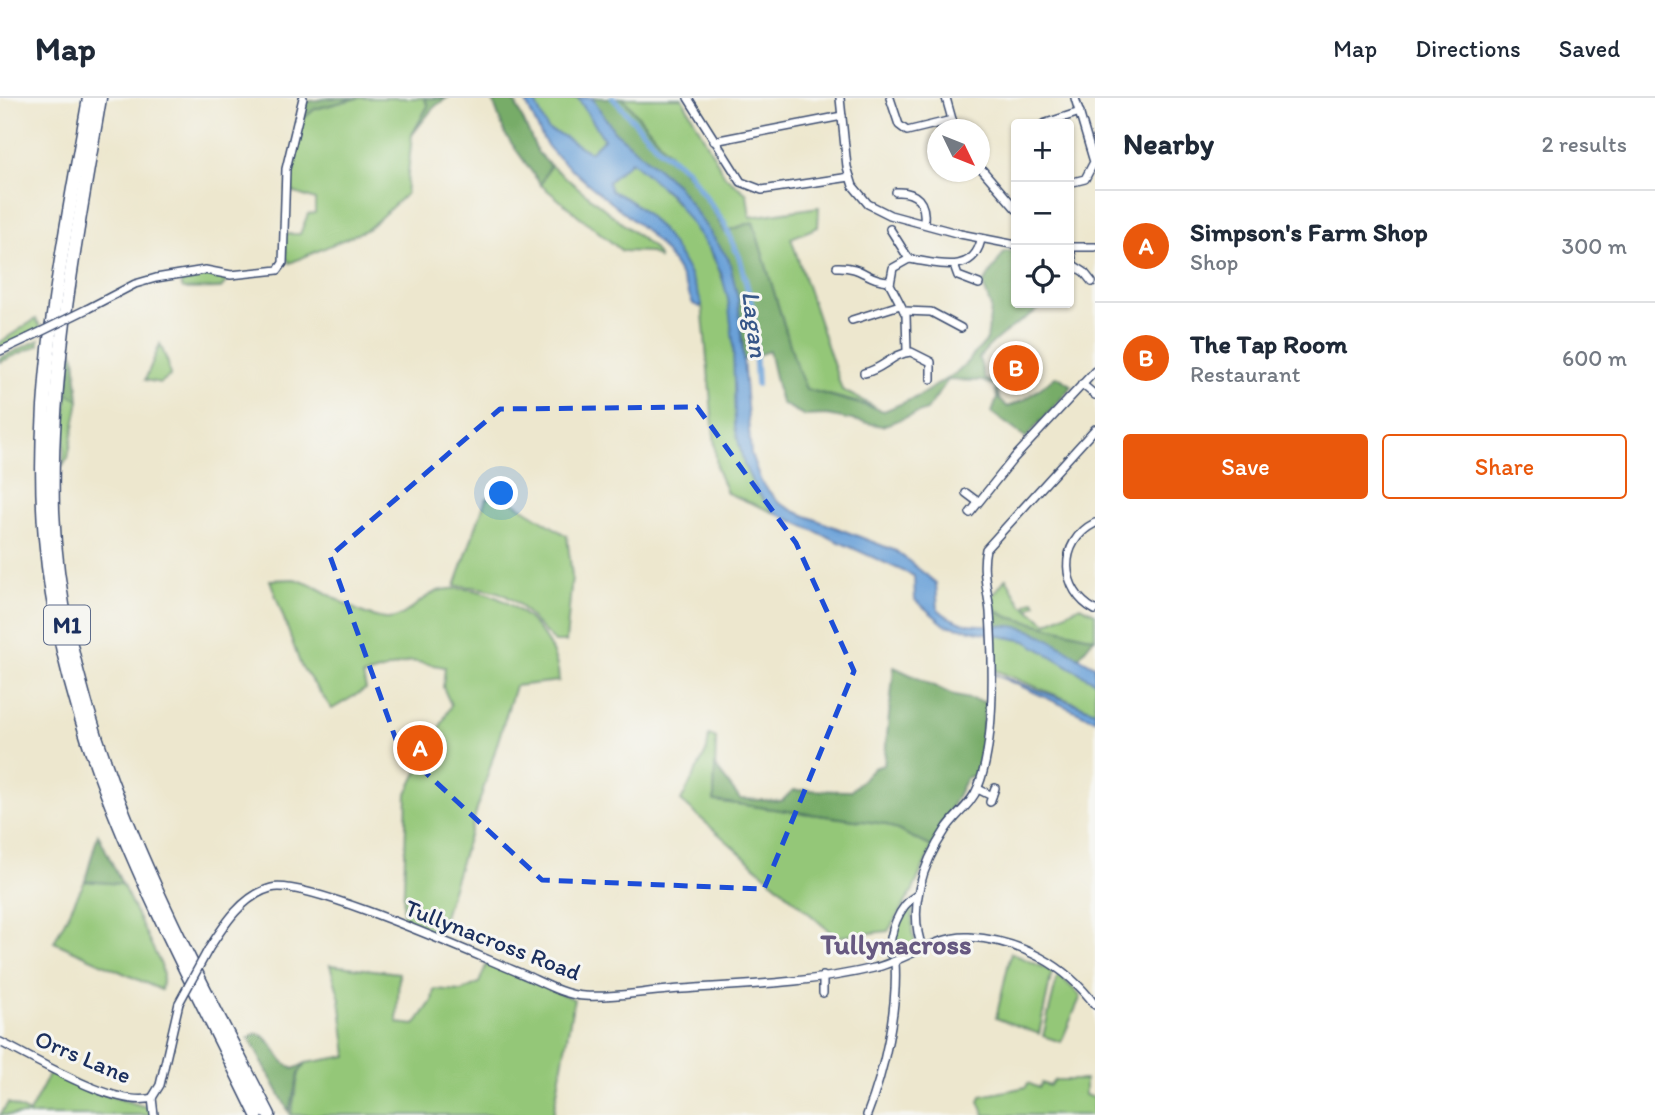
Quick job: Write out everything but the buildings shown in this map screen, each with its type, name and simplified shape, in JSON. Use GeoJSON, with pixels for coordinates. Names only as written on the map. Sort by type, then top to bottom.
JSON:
{"type":"FeatureCollection","features":[{"type":"Feature","properties":{"kind":"highway","name":"M1"},"geometry":{"type":"LineString","coordinates":[[89,98],[55,304],[44,417],[44,536],[55,618],[74,700],[105,796],[155,908],[257,1115]]}},
{"type":"Feature","properties":{"kind":"highway","name":"M1"},"geometry":{"type":"LineString","coordinates":[[100,98],[57,371],[53,513],[64,607],[89,713],[125,819],[269,1115]]}},
{"type":"Feature","properties":{"kind":"street"},"geometry":{"type":"LineString","coordinates":[[0,351],[135,284],[205,270],[231,275],[278,270],[283,263],[286,169],[303,98]]}},
{"type":"Feature","properties":{"kind":"street"},"geometry":{"type":"LineString","coordinates":[[688,98],[737,177],[750,188],[762,191],[850,177]]}},
{"type":"Feature","properties":{"kind":"street"},"geometry":{"type":"LineString","coordinates":[[841,98],[850,177],[862,199],[874,208],[981,240],[1011,244]]}},
{"type":"Feature","properties":{"kind":"street"},"geometry":{"type":"LineString","coordinates":[[890,98],[899,125],[907,131],[927,126]]}},
{"type":"Feature","properties":{"kind":"street"},"geometry":{"type":"LineString","coordinates":[[946,98],[952,119]]}},
{"type":"Feature","properties":{"kind":"street"},"geometry":{"type":"LineString","coordinates":[[1073,182],[1085,179],[1094,162],[1075,98]]}},
{"type":"Feature","properties":{"kind":"street"},"geometry":{"type":"LineString","coordinates":[[1058,119],[1080,112]]}},
{"type":"Feature","properties":{"kind":"street"},"geometry":{"type":"LineString","coordinates":[[714,141],[842,116]]}},
{"type":"Feature","properties":{"kind":"street"},"geometry":{"type":"LineString","coordinates":[[990,177],[1011,199]]}},
{"type":"Feature","properties":{"kind":"street"},"geometry":{"type":"LineString","coordinates":[[896,192],[909,192],[917,196],[925,212],[924,223]]}},
{"type":"Feature","properties":{"kind":"street"},"geometry":{"type":"LineString","coordinates":[[890,229],[909,258]]}},
{"type":"Feature","properties":{"kind":"street"},"geometry":{"type":"LineString","coordinates":[[907,351],[902,308],[889,281],[895,265],[909,258],[954,265],[974,258],[981,240]]}},
{"type":"Feature","properties":{"kind":"street"},"geometry":{"type":"LineString","coordinates":[[1074,247],[1095,247]]}},
{"type":"Feature","properties":{"kind":"street"},"geometry":{"type":"LineString","coordinates":[[954,265],[958,276],[979,284]]}},
{"type":"Feature","properties":{"kind":"street"},"geometry":{"type":"LineString","coordinates":[[1074,266],[1092,282]]}},
{"type":"Feature","properties":{"kind":"street"},"geometry":{"type":"LineString","coordinates":[[837,267],[854,267],[872,278],[889,281]]}},
{"type":"Feature","properties":{"kind":"street"},"geometry":{"type":"LineString","coordinates":[[852,320],[902,308],[932,312],[961,328]]}},
{"type":"Feature","properties":{"kind":"street"},"geometry":{"type":"LineString","coordinates":[[864,373],[876,371],[907,351]]}},
{"type":"Feature","properties":{"kind":"street"},"geometry":{"type":"LineString","coordinates":[[907,351],[929,359],[933,367],[931,379]]}},
{"type":"Feature","properties":{"kind":"street"},"geometry":{"type":"LineString","coordinates":[[970,513],[1095,372]]}},
{"type":"Feature","properties":{"kind":"street"},"geometry":{"type":"LineString","coordinates":[[1082,384],[1095,395]]}},
{"type":"Feature","properties":{"kind":"street"},"geometry":{"type":"LineString","coordinates":[[923,950],[915,926],[917,895],[946,830],[978,789],[985,759],[992,664],[990,614],[983,562],[989,544],[1095,429]]}},
{"type":"Feature","properties":{"kind":"street"},"geometry":{"type":"LineString","coordinates":[[966,493],[978,502]]}},
{"type":"Feature","properties":{"kind":"street"},"geometry":{"type":"LineString","coordinates":[[1095,523],[1075,539],[1069,552],[1067,568],[1073,591],[1095,610]]}},
{"type":"Feature","properties":{"kind":"street"},"geometry":{"type":"LineString","coordinates":[[978,789],[992,795]]}},
{"type":"Feature","properties":{"kind":"street","name":"Tullynacross Road"},"geometry":{"type":"LineString","coordinates":[[152,1098],[160,1086],[179,1003],[208,950],[228,920],[246,903],[272,887],[286,886],[322,895],[583,996],[823,976],[895,962],[965,936],[1002,943],[1058,967],[1076,981],[1095,1005]]}},
{"type":"Feature","properties":{"kind":"street"},"geometry":{"type":"LineString","coordinates":[[890,954],[889,933],[909,902],[917,895]]}},
{"type":"Feature","properties":{"kind":"street"},"geometry":{"type":"LineString","coordinates":[[867,1115],[881,1071],[891,1023],[896,984],[895,962]]}},
{"type":"Feature","properties":{"kind":"street"},"geometry":{"type":"LineString","coordinates":[[823,976],[823,993]]}},
{"type":"Feature","properties":{"kind":"street","name":"Orrs Lane"},"geometry":{"type":"LineString","coordinates":[[0,1042],[99,1090],[134,1100],[152,1098]]}},
{"type":"Feature","properties":{"kind":"street"},"geometry":{"type":"LineString","coordinates":[[152,1098],[154,1115]]}},
{"type":"Feature","properties":{"kind":"highlighted area"},"geometry":{"type":"Polygon","coordinates":[[[697,407],[796,543],[854,671],[764,889],[542,880],[399,748],[330,556],[500,409],[697,407]]]}},
{"type":"Feature","properties":{"kind":"green space"},"geometry":{"type":"Polygon","coordinates":[[[357,98],[424,98],[428,106],[412,135],[406,194],[368,229],[290,263],[286,257],[285,234],[300,234],[308,214],[315,213],[315,200],[287,190],[299,122],[315,109],[357,98]]]}},
{"type":"Feature","properties":{"kind":"green space"},"geometry":{"type":"Polygon","coordinates":[[[357,98],[315,109],[299,122],[305,102],[357,98]]]}},
{"type":"Feature","properties":{"kind":"green space"},"geometry":{"type":"Polygon","coordinates":[[[424,98],[447,98],[434,107],[412,135],[428,106],[424,98]]]}},
{"type":"Feature","properties":{"kind":"green space"},"geometry":{"type":"Polygon","coordinates":[[[492,98],[513,98],[538,153],[550,165],[541,185],[505,134],[492,98]]]}},
{"type":"Feature","properties":{"kind":"green space"},"geometry":{"type":"Polygon","coordinates":[[[532,98],[578,98],[604,139],[590,152],[548,130],[532,98]]]}},
{"type":"Feature","properties":{"kind":"green space"},"geometry":{"type":"Polygon","coordinates":[[[592,98],[623,98],[707,199],[724,232],[753,222],[796,365],[806,389],[884,411],[917,397],[959,371],[987,340],[991,308],[983,284],[1005,251],[1011,252],[1011,308],[1040,308],[1002,334],[979,358],[985,379],[991,382],[1005,371],[1010,377],[998,390],[999,399],[1008,407],[1024,400],[1057,376],[1072,386],[1026,438],[992,413],[997,398],[995,386],[982,381],[948,380],[927,410],[882,426],[827,415],[805,416],[781,403],[769,351],[743,360],[743,343],[728,260],[677,185],[614,131],[592,98]]]}},
{"type":"Feature","properties":{"kind":"green space"},"geometry":{"type":"Polygon","coordinates":[[[623,98],[682,98],[725,176],[747,194],[750,217],[819,207],[818,227],[791,238],[842,390],[875,407],[806,389],[796,365],[753,222],[724,232],[707,199],[623,98]]]}},
{"type":"Feature","properties":{"kind":"green space"},"geometry":{"type":"Polygon","coordinates":[[[631,161],[662,188],[691,222],[704,240],[722,278],[732,327],[738,437],[745,463],[757,488],[775,513],[727,493],[717,469],[702,304],[688,271],[655,223],[627,199],[611,191],[608,182],[631,161]]]}},
{"type":"Feature","properties":{"kind":"green space"},"geometry":{"type":"Polygon","coordinates":[[[550,165],[653,248],[660,259],[649,252],[622,251],[541,185],[550,165]]]}},
{"type":"Feature","properties":{"kind":"green space"},"geometry":{"type":"Polygon","coordinates":[[[203,274],[230,277],[221,288],[183,289],[179,279],[203,274]]]}},
{"type":"Feature","properties":{"kind":"green space"},"geometry":{"type":"Polygon","coordinates":[[[36,319],[42,329],[0,349],[0,342],[36,319]]]}},
{"type":"Feature","properties":{"kind":"green space"},"geometry":{"type":"Polygon","coordinates":[[[39,340],[39,345],[0,362],[0,358],[39,340]]]}},
{"type":"Feature","properties":{"kind":"green space"},"geometry":{"type":"Polygon","coordinates":[[[160,344],[170,376],[160,383],[145,380],[160,344]]]}},
{"type":"Feature","properties":{"kind":"green space"},"geometry":{"type":"Polygon","coordinates":[[[72,351],[75,357],[79,400],[67,393],[72,351]]]}},
{"type":"Feature","properties":{"kind":"green space"},"geometry":{"type":"Polygon","coordinates":[[[67,393],[79,400],[68,458],[63,465],[67,393]]]}},
{"type":"Feature","properties":{"kind":"green space"},"geometry":{"type":"Polygon","coordinates":[[[499,493],[567,536],[572,576],[566,642],[555,642],[522,608],[504,595],[476,587],[455,586],[486,499],[499,493]]]}},
{"type":"Feature","properties":{"kind":"green space"},"geometry":{"type":"Polygon","coordinates":[[[1006,578],[1021,604],[1047,623],[1080,606],[1095,613],[1095,638],[1008,617],[993,609],[991,598],[1006,578]]]}},
{"type":"Feature","properties":{"kind":"green space"},"geometry":{"type":"Polygon","coordinates":[[[294,579],[317,588],[350,607],[386,619],[400,616],[442,590],[482,592],[520,611],[548,642],[556,661],[559,681],[515,686],[438,936],[406,923],[403,915],[407,793],[451,705],[443,687],[445,667],[411,661],[363,676],[366,689],[332,709],[301,666],[270,580],[294,579]]]}},
{"type":"Feature","properties":{"kind":"green space"},"geometry":{"type":"Polygon","coordinates":[[[1034,600],[1036,604],[1028,609],[1026,604],[1034,600]]]}},
{"type":"Feature","properties":{"kind":"green space"},"geometry":{"type":"Polygon","coordinates":[[[993,609],[1008,617],[1094,638],[1078,658],[1033,631],[993,628],[993,609]]]}},
{"type":"Feature","properties":{"kind":"green space"},"geometry":{"type":"Polygon","coordinates":[[[995,635],[1026,641],[1095,682],[1095,711],[995,670],[995,635]]]}},
{"type":"Feature","properties":{"kind":"green space"},"geometry":{"type":"Polygon","coordinates":[[[894,667],[955,696],[985,702],[978,774],[966,778],[932,847],[885,824],[714,801],[715,766],[740,799],[782,801],[793,790],[851,791],[874,768],[884,765],[894,667]]]}},
{"type":"Feature","properties":{"kind":"green space"},"geometry":{"type":"Polygon","coordinates":[[[709,735],[716,738],[714,801],[885,824],[932,847],[913,890],[888,931],[836,937],[681,801],[707,750],[709,735]]]}},
{"type":"Feature","properties":{"kind":"green space"},"geometry":{"type":"Polygon","coordinates":[[[98,834],[122,884],[85,881],[98,834]]]}},
{"type":"Feature","properties":{"kind":"green space"},"geometry":{"type":"Polygon","coordinates":[[[85,881],[122,884],[161,965],[161,990],[54,942],[85,881]]]}},
{"type":"Feature","properties":{"kind":"green space"},"geometry":{"type":"Polygon","coordinates":[[[913,901],[912,932],[917,946],[893,959],[894,930],[913,901]]]}},
{"type":"Feature","properties":{"kind":"green space"},"geometry":{"type":"Polygon","coordinates":[[[1011,953],[1052,971],[1039,1034],[996,1018],[1011,953]]]}},
{"type":"Feature","properties":{"kind":"green space"},"geometry":{"type":"Polygon","coordinates":[[[487,963],[574,999],[553,1115],[291,1115],[299,1073],[306,1063],[347,1056],[340,999],[330,965],[399,973],[397,1023],[415,1025],[432,1001],[434,989],[461,991],[479,983],[487,963]]]}},
{"type":"Feature","properties":{"kind":"green space"},"geometry":{"type":"Polygon","coordinates":[[[1060,976],[1081,996],[1061,1042],[1043,1036],[1057,978],[1060,976]]]}},
{"type":"Feature","properties":{"kind":"green space"},"geometry":{"type":"Polygon","coordinates":[[[254,1034],[266,1038],[282,1060],[294,1069],[306,1063],[299,1073],[289,1112],[249,1038],[254,1034]]]}},
{"type":"Feature","properties":{"kind":"green space"},"geometry":{"type":"Polygon","coordinates":[[[51,1071],[100,1093],[153,1109],[152,1115],[0,1115],[8,1103],[29,1113],[51,1071]]]}},
{"type":"Feature","properties":{"kind":"green space"},"geometry":{"type":"Polygon","coordinates":[[[1055,1080],[1085,1080],[1085,1095],[1094,1098],[1093,1115],[985,1115],[979,1102],[981,1096],[1026,1087],[1028,1083],[1039,1088],[1042,1083],[1049,1086],[1055,1080]]]}},
{"type":"Feature","properties":{"kind":"water"},"geometry":{"type":"Polygon","coordinates":[[[524,98],[533,98],[548,130],[590,152],[604,139],[578,98],[592,98],[614,131],[677,185],[729,260],[738,299],[751,454],[761,482],[778,502],[796,512],[896,551],[936,583],[938,609],[949,617],[972,624],[1020,627],[1040,634],[1095,666],[1095,682],[1026,641],[945,625],[915,600],[914,576],[775,513],[757,492],[744,465],[735,427],[733,341],[728,299],[712,253],[671,195],[631,161],[608,182],[611,191],[642,210],[667,238],[696,287],[702,304],[700,307],[693,304],[683,280],[658,244],[551,151],[524,98]]]}},
{"type":"Feature","properties":{"kind":"water"},"geometry":{"type":"Polygon","coordinates":[[[994,674],[1095,711],[1095,720],[994,674]]]}},
{"type":"Feature","properties":{"kind":"waterway","name":"Lagan"},"geometry":{"type":"LineString","coordinates":[[613,98],[660,150],[686,169],[724,223],[740,259],[753,310],[757,384]]}},
{"type":"Feature","properties":{"kind":"place","name":"The Tap Room"},"geometry":{"type":"Point","coordinates":[1016,368]}},
{"type":"Feature","properties":{"kind":"place","name":"Simpson's Farm Shop"},"geometry":{"type":"Point","coordinates":[420,748]}},
{"type":"Feature","properties":{"kind":"district","name":"Tullynacross"},"geometry":{"type":"Point","coordinates":[896,944]}}]}
